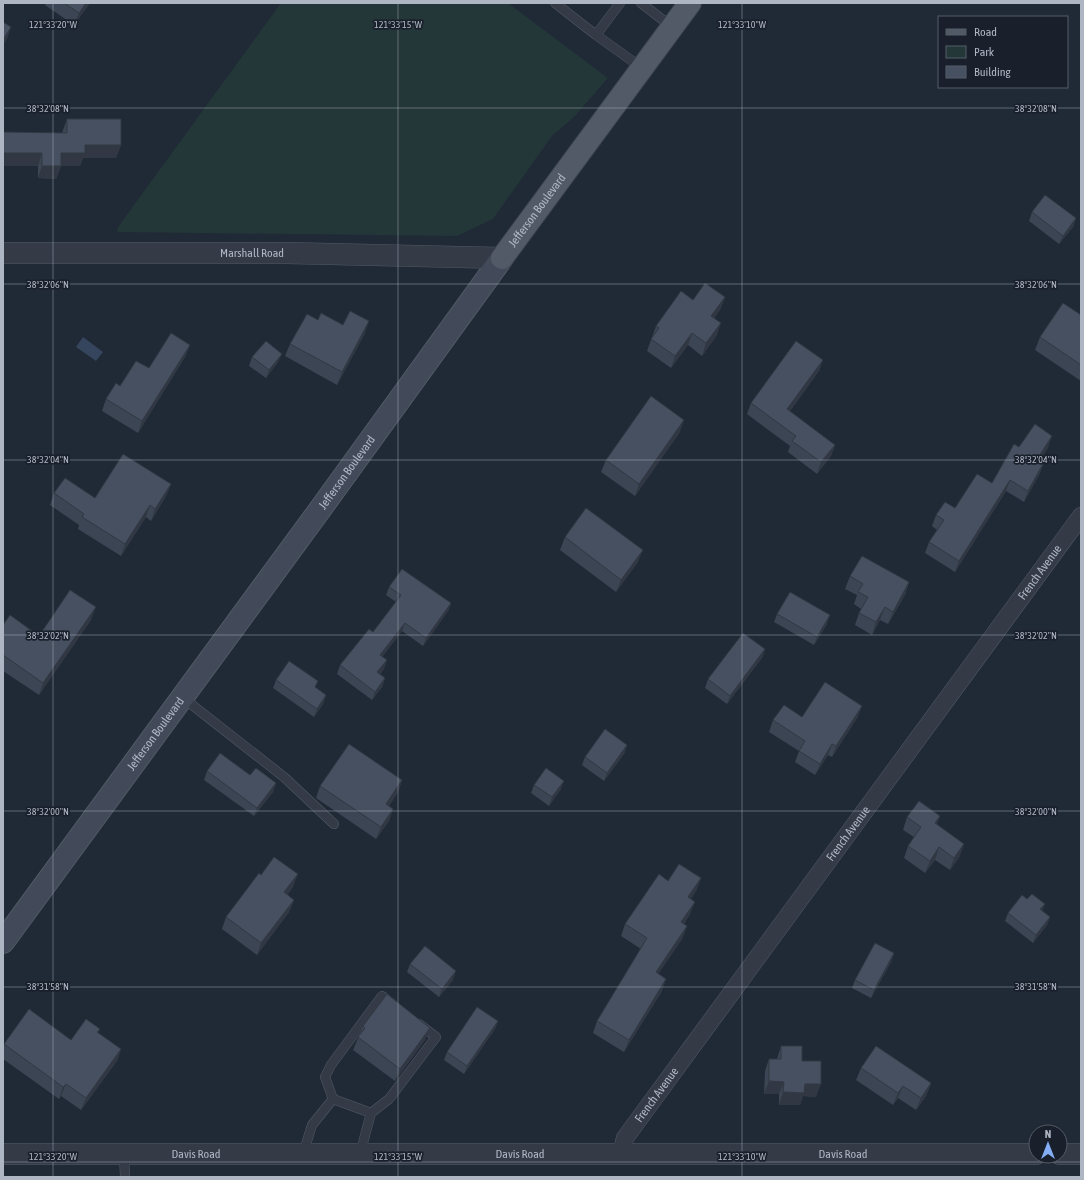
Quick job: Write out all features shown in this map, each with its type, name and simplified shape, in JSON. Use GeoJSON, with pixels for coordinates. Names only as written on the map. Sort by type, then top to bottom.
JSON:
{"type":"FeatureCollection","features":[{"type":"Feature","properties":{"kind":"main road","name":"Jefferson Boulevard"},"geometry":{"type":"LineString","coordinates":[[3,942],[316,515],[496,266],[690,3]]}},
{"type":"Feature","properties":{"kind":"street","name":"Marshall Road"},"geometry":{"type":"LineString","coordinates":[[3,254],[287,253],[496,266]]}},
{"type":"Feature","properties":{"kind":"street","name":"French Avenue"},"geometry":{"type":"LineString","coordinates":[[621,1154],[625,1138],[1081,516]]}},
{"type":"Feature","properties":{"kind":"street","name":"Davis Road"},"geometry":{"type":"LineString","coordinates":[[3,1154],[1028,1154]]}},
{"type":"Feature","properties":{"kind":"street"},"geometry":{"type":"LineString","coordinates":[[1068,1154],[1081,1154]]}},
{"type":"Feature","properties":{"kind":"lane"},"geometry":{"type":"LineString","coordinates":[[555,3],[642,68]]}},
{"type":"Feature","properties":{"kind":"lane"},"geometry":{"type":"LineString","coordinates":[[596,35],[620,3]]}},
{"type":"Feature","properties":{"kind":"lane"},"geometry":{"type":"LineString","coordinates":[[641,3],[672,27]]}},
{"type":"Feature","properties":{"kind":"lane"},"geometry":{"type":"LineString","coordinates":[[182,697],[284,777],[334,824]]}},
{"type":"Feature","properties":{"kind":"lane"},"geometry":{"type":"LineString","coordinates":[[371,1113],[333,1099],[325,1077],[331,1065],[382,996],[400,1010]]}},
{"type":"Feature","properties":{"kind":"lane"},"geometry":{"type":"LineString","coordinates":[[360,1154],[371,1113],[389,1099],[436,1037],[412,1019]]}},
{"type":"Feature","properties":{"kind":"lane"},"geometry":{"type":"LineString","coordinates":[[303,1154],[312,1125],[333,1099]]}},
{"type":"Feature","properties":{"kind":"lane"},"geometry":{"type":"LineString","coordinates":[[124,1154],[125,1177]]}},
{"type":"Feature","properties":{"kind":"green space"},"geometry":{"type":"Polygon","coordinates":[[[281,3],[508,3],[608,78],[575,116],[552,136],[493,219],[457,236],[117,232],[118,227],[281,3]]]}},
{"type":"Feature","properties":{"kind":"water"},"geometry":{"type":"Polygon","coordinates":[[[83,337],[103,352],[96,361],[76,347],[83,337]]]}},
{"type":"Feature","properties":{"kind":"building"},"geometry":{"type":"Polygon","coordinates":[[[64,3],[86,3],[79,13],[64,3]]]}},
{"type":"Feature","properties":{"kind":"building"},"geometry":{"type":"Polygon","coordinates":[[[3,22],[11,27],[3,40],[3,22]]]}},
{"type":"Feature","properties":{"kind":"building"},"geometry":{"type":"Polygon","coordinates":[[[67,119],[121,119],[121,145],[85,145],[85,153],[61,153],[61,166],[42,166],[42,153],[3,153],[3,132],[67,133],[67,119]]]}},
{"type":"Feature","properties":{"kind":"building"},"geometry":{"type":"Polygon","coordinates":[[[1045,195],[1076,218],[1063,236],[1032,212],[1045,195]]]}},
{"type":"Feature","properties":{"kind":"building"},"geometry":{"type":"Polygon","coordinates":[[[705,283],[725,297],[711,316],[721,323],[706,343],[692,333],[675,356],[651,339],[659,328],[656,326],[681,291],[693,300],[705,283]]]}},
{"type":"Feature","properties":{"kind":"building"},"geometry":{"type":"Polygon","coordinates":[[[1063,303],[1081,315],[1081,365],[1040,337],[1063,303]]]}},
{"type":"Feature","properties":{"kind":"building"},"geometry":{"type":"Polygon","coordinates":[[[350,311],[369,321],[342,372],[290,344],[307,314],[318,320],[321,313],[343,325],[350,311]]]}},
{"type":"Feature","properties":{"kind":"building"},"geometry":{"type":"Polygon","coordinates":[[[171,333],[190,345],[142,421],[106,399],[116,383],[120,386],[136,361],[149,368],[171,333]]]}},
{"type":"Feature","properties":{"kind":"building"},"geometry":{"type":"Polygon","coordinates":[[[266,341],[282,354],[269,370],[252,357],[266,341]]]}},
{"type":"Feature","properties":{"kind":"building"},"geometry":{"type":"Polygon","coordinates":[[[796,341],[823,360],[787,409],[835,445],[821,462],[792,441],[796,436],[751,403],[796,341]]]}},
{"type":"Feature","properties":{"kind":"building"},"geometry":{"type":"Polygon","coordinates":[[[651,396],[684,420],[639,484],[606,460],[651,396]]]}},
{"type":"Feature","properties":{"kind":"building"},"geometry":{"type":"Polygon","coordinates":[[[1035,424],[1052,436],[1038,458],[1044,462],[1028,491],[1010,480],[959,561],[929,542],[944,520],[936,515],[945,502],[955,508],[977,474],[992,483],[1014,444],[1019,447],[1035,424]]]}},
{"type":"Feature","properties":{"kind":"building"},"geometry":{"type":"Polygon","coordinates":[[[123,454],[171,484],[155,509],[150,505],[125,544],[82,517],[84,514],[54,493],[65,478],[95,498],[123,454]]]}},
{"type":"Feature","properties":{"kind":"building"},"geometry":{"type":"Polygon","coordinates":[[[586,508],[643,550],[621,580],[565,537],[586,508]]]}},
{"type":"Feature","properties":{"kind":"building"},"geometry":{"type":"Polygon","coordinates":[[[862,556],[909,582],[893,612],[885,607],[876,622],[859,613],[868,597],[858,592],[863,584],[850,576],[862,556]]]}},
{"type":"Feature","properties":{"kind":"building"},"geometry":{"type":"Polygon","coordinates":[[[402,569],[451,603],[426,638],[405,623],[380,655],[387,660],[377,672],[385,678],[375,692],[340,665],[369,629],[373,632],[401,595],[389,587],[402,569]]]}},
{"type":"Feature","properties":{"kind":"building"},"geometry":{"type":"Polygon","coordinates":[[[70,590],[96,607],[43,683],[3,655],[3,625],[10,615],[39,636],[70,590]]]}},
{"type":"Feature","properties":{"kind":"building"},"geometry":{"type":"Polygon","coordinates":[[[790,592],[830,615],[817,637],[777,614],[790,592]]]}},
{"type":"Feature","properties":{"kind":"building"},"geometry":{"type":"Polygon","coordinates":[[[743,633],[765,649],[730,696],[708,679],[743,633]]]}},
{"type":"Feature","properties":{"kind":"building"},"geometry":{"type":"Polygon","coordinates":[[[289,661],[318,681],[315,687],[326,695],[317,709],[276,680],[289,661]]]}},
{"type":"Feature","properties":{"kind":"building"},"geometry":{"type":"Polygon","coordinates":[[[825,682],[862,706],[836,746],[832,744],[820,764],[799,751],[805,741],[773,720],[784,705],[802,717],[825,682]]]}},
{"type":"Feature","properties":{"kind":"building"},"geometry":{"type":"Polygon","coordinates":[[[605,729],[627,745],[607,773],[585,757],[605,729]]]}},
{"type":"Feature","properties":{"kind":"building"},"geometry":{"type":"Polygon","coordinates":[[[349,744],[402,780],[386,804],[393,809],[381,827],[320,786],[349,744]]]}},
{"type":"Feature","properties":{"kind":"building"},"geometry":{"type":"Polygon","coordinates":[[[220,753],[250,775],[256,768],[276,783],[257,808],[207,771],[220,753]]]}},
{"type":"Feature","properties":{"kind":"building"},"geometry":{"type":"Polygon","coordinates":[[[546,768],[564,781],[552,797],[534,785],[546,768]]]}},
{"type":"Feature","properties":{"kind":"building"},"geometry":{"type":"Polygon","coordinates":[[[919,801],[940,816],[935,823],[964,844],[954,858],[939,847],[930,861],[908,846],[921,827],[907,817],[919,801]]]}},
{"type":"Feature","properties":{"kind":"building"},"geometry":{"type":"Polygon","coordinates":[[[274,857],[298,874],[284,892],[294,900],[261,943],[226,917],[259,873],[261,875],[274,857]]]}},
{"type":"Feature","properties":{"kind":"building"},"geometry":{"type":"Polygon","coordinates":[[[679,864],[701,878],[688,897],[695,902],[681,922],[687,926],[656,972],[666,979],[629,1040],[597,1021],[647,938],[625,924],[659,874],[668,881],[679,864]]]}},
{"type":"Feature","properties":{"kind":"building"},"geometry":{"type":"Polygon","coordinates":[[[1032,894],[1045,904],[1040,909],[1050,917],[1036,935],[1008,913],[1022,895],[1027,899],[1032,894]]]}},
{"type":"Feature","properties":{"kind":"building"},"geometry":{"type":"Polygon","coordinates":[[[875,943],[894,953],[874,990],[855,980],[875,943]]]}},
{"type":"Feature","properties":{"kind":"building"},"geometry":{"type":"Polygon","coordinates":[[[425,946],[456,971],[442,989],[410,964],[425,946]]]}},
{"type":"Feature","properties":{"kind":"building"},"geometry":{"type":"Polygon","coordinates":[[[387,994],[430,1028],[400,1069],[358,1037],[365,1028],[363,1026],[387,994]]]}},
{"type":"Feature","properties":{"kind":"building"},"geometry":{"type":"Polygon","coordinates":[[[477,1007],[498,1021],[467,1066],[447,1052],[477,1007]]]}},
{"type":"Feature","properties":{"kind":"building"},"geometry":{"type":"Polygon","coordinates":[[[29,1009],[71,1040],[86,1019],[100,1029],[97,1032],[121,1049],[86,1098],[66,1084],[63,1087],[4,1044],[29,1009]]]}},
{"type":"Feature","properties":{"kind":"building"},"geometry":{"type":"Polygon","coordinates":[[[781,1046],[802,1046],[802,1061],[821,1061],[821,1084],[805,1084],[804,1093],[783,1092],[784,1082],[769,1081],[769,1059],[781,1059],[781,1046]]]}},
{"type":"Feature","properties":{"kind":"building"},"geometry":{"type":"Polygon","coordinates":[[[876,1046],[931,1083],[921,1098],[903,1086],[898,1093],[861,1068],[876,1046]]]}}]}
